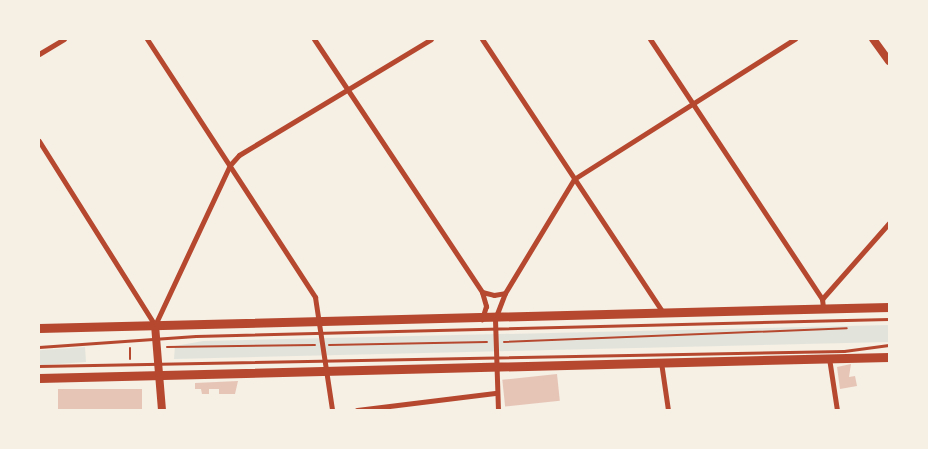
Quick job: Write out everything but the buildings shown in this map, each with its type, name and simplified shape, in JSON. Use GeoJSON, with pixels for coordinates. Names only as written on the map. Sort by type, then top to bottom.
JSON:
{"type":"FeatureCollection","features":[{"type":"Feature","properties":{"kind":"main road"},"geometry":{"type":"LineString","coordinates":[[39,328],[495,319],[823,303],[889,307]]}},
{"type":"Feature","properties":{"kind":"main road"},"geometry":{"type":"LineString","coordinates":[[39,378],[158,376],[326,364],[495,361],[661,362],[889,357]]}},
{"type":"Feature","properties":{"kind":"street"},"geometry":{"type":"LineString","coordinates":[[39,54],[64,39]]}},
{"type":"Feature","properties":{"kind":"street"},"geometry":{"type":"LineString","coordinates":[[147,39],[316,297],[323,333],[332,410]]}},
{"type":"Feature","properties":{"kind":"street"},"geometry":{"type":"LineString","coordinates":[[314,39],[482,292],[486,306],[482,319]]}},
{"type":"Feature","properties":{"kind":"street"},"geometry":{"type":"LineString","coordinates":[[162,410],[154,344],[155,325],[230,165],[239,155],[431,39]]}},
{"type":"Feature","properties":{"kind":"street"},"geometry":{"type":"LineString","coordinates":[[482,39],[663,312]]}},
{"type":"Feature","properties":{"kind":"street"},"geometry":{"type":"LineString","coordinates":[[650,39],[823,303],[889,223]]}},
{"type":"Feature","properties":{"kind":"street"},"geometry":{"type":"LineString","coordinates":[[498,410],[494,342],[495,319],[505,293],[574,179],[692,102],[796,39]]}},
{"type":"Feature","properties":{"kind":"street"},"geometry":{"type":"LineString","coordinates":[[873,39],[889,61]]}},
{"type":"Feature","properties":{"kind":"street"},"geometry":{"type":"LineString","coordinates":[[39,141],[155,325]]}},
{"type":"Feature","properties":{"kind":"street"},"geometry":{"type":"LineString","coordinates":[[482,292],[494,295],[505,293]]}},
{"type":"Feature","properties":{"kind":"street"},"geometry":{"type":"LineString","coordinates":[[829,358],[837,410]]}},
{"type":"Feature","properties":{"kind":"street"},"geometry":{"type":"LineString","coordinates":[[661,362],[668,410]]}},
{"type":"Feature","properties":{"kind":"street"},"geometry":{"type":"LineString","coordinates":[[357,410],[496,393]]}},
{"type":"Feature","properties":{"kind":"lane"},"geometry":{"type":"LineString","coordinates":[[39,347],[129,342],[154,344],[196,336],[889,319]]}},
{"type":"Feature","properties":{"kind":"lane"},"geometry":{"type":"LineString","coordinates":[[495,361],[844,351],[889,345]]}},
{"type":"Feature","properties":{"kind":"lane"},"geometry":{"type":"LineString","coordinates":[[39,366],[326,364]]}},
{"type":"Feature","properties":{"kind":"path"},"geometry":{"type":"LineString","coordinates":[[120,348],[154,344],[324,345],[494,342],[850,328]]}},
{"type":"Feature","properties":{"kind":"path"},"geometry":{"type":"LineString","coordinates":[[129,342],[130,365]]}},
{"type":"Feature","properties":{"kind":"shaded area"},"geometry":{"type":"Polygon","coordinates":[[[889,325],[889,342],[174,359],[175,346],[203,341],[889,325]]]}},
{"type":"Feature","properties":{"kind":"shaded area"},"geometry":{"type":"Polygon","coordinates":[[[85,347],[86,362],[40,365],[39,350],[85,347]]]}}]}
